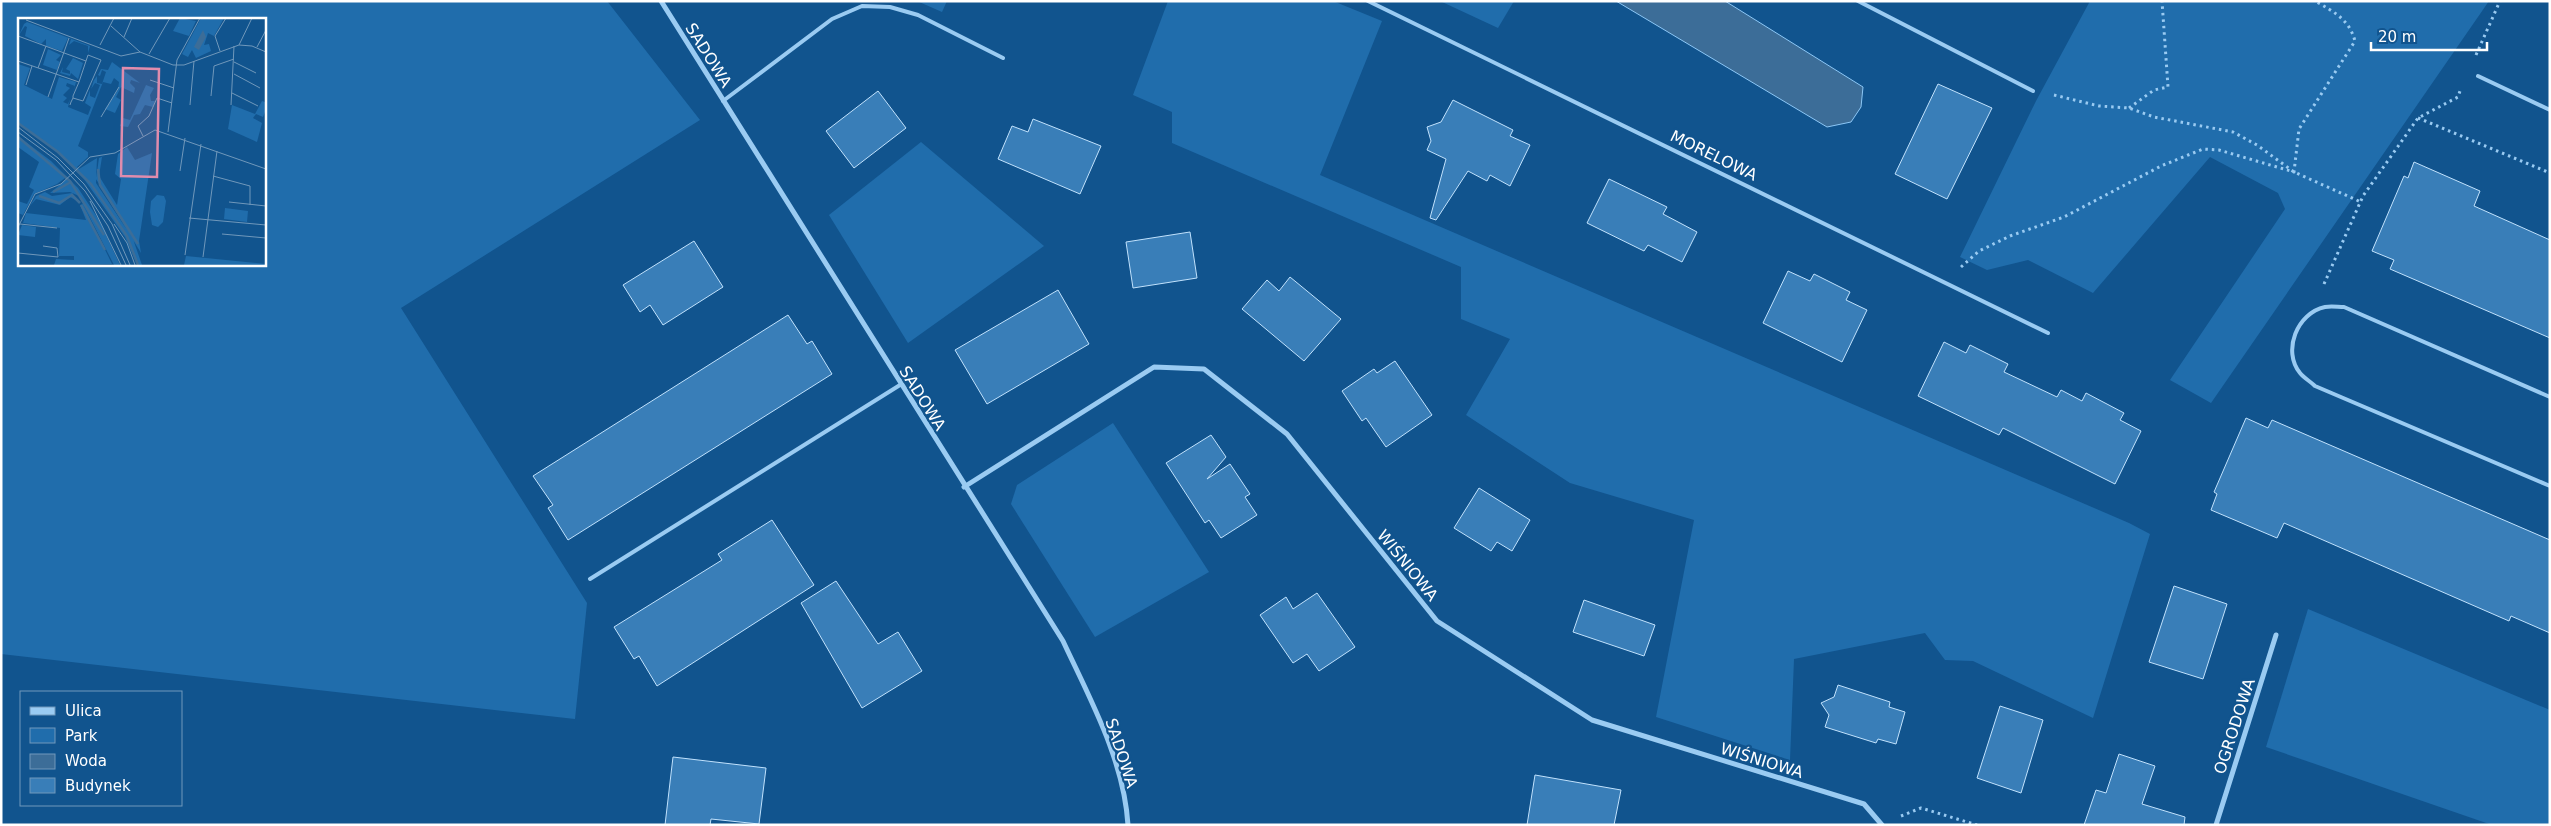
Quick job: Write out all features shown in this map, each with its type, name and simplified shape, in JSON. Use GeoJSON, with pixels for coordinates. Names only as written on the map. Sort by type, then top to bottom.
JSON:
{"type":"FeatureCollection","features":[{"type":"Feature","properties":{"kind":"street","name":"SADOWA"},"geometry":{"type":"LineString","coordinates":[[661,1],[964,487],[1063,641],[1098,717],[1115,762],[1128,825]]}},
{"type":"Feature","properties":{"kind":"street","name":"WIŚNIOWA"},"geometry":{"type":"LineString","coordinates":[[964,487],[1154,367],[1204,368],[1287,434],[1437,621],[1592,720],[1864,804],[1882,824]]}},
{"type":"Feature","properties":{"kind":"street","name":"OGRODOWA"},"geometry":{"type":"LineString","coordinates":[[2216,825],[2276,635]]}},
{"type":"Feature","properties":{"kind":"lane","name":"MORELOWA"},"geometry":{"type":"LineString","coordinates":[[1368,1],[2048,333]]}},
{"type":"Feature","properties":{"kind":"lane"},"geometry":{"type":"LineString","coordinates":[[1858,1],[1978,65],[2033,90]]}},
{"type":"Feature","properties":{"kind":"lane"},"geometry":{"type":"LineString","coordinates":[[723,101],[832,19],[862,6],[890,7],[918,15],[1003,58]]}},
{"type":"Feature","properties":{"kind":"lane"},"geometry":{"type":"LineString","coordinates":[[2478,76],[2550,110]]}},
{"type":"Feature","properties":{"kind":"lane"},"geometry":{"type":"LineString","coordinates":[[2550,397],[2344,307],[2324,307],[2306,317],[2294,334],[2292,354],[2300,373],[2315,386],[2550,486]]}},
{"type":"Feature","properties":{"kind":"lane"},"geometry":{"type":"LineString","coordinates":[[590,579],[900,385]]}},
{"type":"Feature","properties":{"kind":"path"},"geometry":{"type":"LineString","coordinates":[[2129,108],[2154,90],[2168,87],[2162,1]]}},
{"type":"Feature","properties":{"kind":"path"},"geometry":{"type":"LineString","coordinates":[[2294,172],[2299,129],[2355,41],[2351,27],[2334,12],[2315,1]]}},
{"type":"Feature","properties":{"kind":"path"},"geometry":{"type":"LineString","coordinates":[[2472,64],[2500,1]]}},
{"type":"Feature","properties":{"kind":"path"},"geometry":{"type":"LineString","coordinates":[[2329,290],[2322,289],[2361,202],[2418,118],[2458,97],[2465,80]]}},
{"type":"Feature","properties":{"kind":"path"},"geometry":{"type":"LineString","coordinates":[[2033,90],[2099,106],[2129,108],[2154,117],[2233,132],[2257,144],[2294,172]]}},
{"type":"Feature","properties":{"kind":"path"},"geometry":{"type":"LineString","coordinates":[[2418,118],[2550,173]]}},
{"type":"Feature","properties":{"kind":"path"},"geometry":{"type":"LineString","coordinates":[[1948,284],[1960,267],[1979,251],[2010,236],[2064,217],[2161,166],[2203,148],[2219,150],[2294,172],[2361,202]]}},
{"type":"Feature","properties":{"kind":"path"},"geometry":{"type":"LineString","coordinates":[[1882,824],[1921,808],[1977,825]]}},
{"type":"Feature","properties":{"kind":"green space"},"geometry":{"type":"Polygon","coordinates":[[[1,1],[607,1],[700,120],[401,308],[587,603],[575,719],[1,654],[1,1]]]}},
{"type":"Feature","properties":{"kind":"green space"},"geometry":{"type":"Polygon","coordinates":[[[917,1],[947,1],[942,12],[917,1]]]}},
{"type":"Feature","properties":{"kind":"green space"},"geometry":{"type":"Polygon","coordinates":[[[1168,1],[1333,1],[1382,21],[1320,175],[2129,523],[2150,534],[2093,718],[1973,661],[1945,660],[1925,633],[1794,659],[1790,760],[1656,717],[1694,520],[1570,483],[1466,415],[1510,339],[1461,319],[1461,267],[1172,143],[1172,112],[1133,95],[1168,1]]]}},
{"type":"Feature","properties":{"kind":"green space"},"geometry":{"type":"Polygon","coordinates":[[[1440,1],[1514,1],[1498,28],[1440,1]]]}},
{"type":"Feature","properties":{"kind":"green space"},"geometry":{"type":"Polygon","coordinates":[[[2090,1],[2489,1],[2211,403],[2170,380],[2285,209],[2278,193],[2210,157],[2093,293],[2028,260],[1987,270],[1960,257],[2036,101],[2090,1]]]}},
{"type":"Feature","properties":{"kind":"green space"},"geometry":{"type":"Polygon","coordinates":[[[921,142],[1044,246],[908,343],[829,215],[921,142]]]}},
{"type":"Feature","properties":{"kind":"green space"},"geometry":{"type":"Polygon","coordinates":[[[1113,423],[1209,572],[1095,637],[1011,504],[1017,485],[1113,423]]]}},
{"type":"Feature","properties":{"kind":"green space"},"geometry":{"type":"Polygon","coordinates":[[[2308,609],[2550,710],[2550,825],[2492,825],[2266,747],[2308,609]]]}},
{"type":"Feature","properties":{"kind":"water"},"geometry":{"type":"Polygon","coordinates":[[[1616,1],[1725,1],[1863,87],[1861,107],[1851,122],[1827,127],[1616,1]]]}},
{"type":"Feature","properties":{"kind":"building"},"geometry":{"type":"Polygon","coordinates":[[[1938,84],[1992,108],[1947,199],[1895,174],[1938,84]]]}},
{"type":"Feature","properties":{"kind":"building"},"geometry":{"type":"Polygon","coordinates":[[[878,91],[906,128],[854,168],[826,131],[878,91]]]}},
{"type":"Feature","properties":{"kind":"building"},"geometry":{"type":"Polygon","coordinates":[[[1453,100],[1513,130],[1510,136],[1530,145],[1510,186],[1490,175],[1487,181],[1468,171],[1436,220],[1430,218],[1446,159],[1427,150],[1431,141],[1427,127],[1441,122],[1453,100]]]}},
{"type":"Feature","properties":{"kind":"building"},"geometry":{"type":"Polygon","coordinates":[[[1033,119],[1101,146],[1080,194],[998,159],[1012,126],[1028,132],[1033,119]]]}},
{"type":"Feature","properties":{"kind":"building"},"geometry":{"type":"Polygon","coordinates":[[[2414,162],[2480,191],[2474,206],[2550,240],[2550,338],[2390,269],[2394,260],[2372,251],[2404,176],[2408,178],[2414,162]]]}},
{"type":"Feature","properties":{"kind":"building"},"geometry":{"type":"Polygon","coordinates":[[[1609,179],[1667,207],[1663,214],[1697,232],[1682,262],[1648,245],[1644,251],[1587,223],[1609,179]]]}},
{"type":"Feature","properties":{"kind":"building"},"geometry":{"type":"Polygon","coordinates":[[[1190,232],[1197,278],[1133,288],[1126,242],[1190,232]]]}},
{"type":"Feature","properties":{"kind":"building"},"geometry":{"type":"Polygon","coordinates":[[[694,241],[723,287],[663,325],[650,305],[640,312],[623,285],[694,241]]]}},
{"type":"Feature","properties":{"kind":"building"},"geometry":{"type":"Polygon","coordinates":[[[1788,271],[1810,281],[1814,274],[1850,292],[1846,300],[1867,310],[1842,362],[1763,323],[1788,271]]]}},
{"type":"Feature","properties":{"kind":"building"},"geometry":{"type":"Polygon","coordinates":[[[1290,277],[1341,319],[1304,361],[1242,309],[1267,280],[1279,291],[1290,277]]]}},
{"type":"Feature","properties":{"kind":"building"},"geometry":{"type":"Polygon","coordinates":[[[1058,290],[1089,344],[987,404],[955,350],[1058,290]]]}},
{"type":"Feature","properties":{"kind":"building"},"geometry":{"type":"Polygon","coordinates":[[[788,315],[807,344],[812,341],[832,374],[568,540],[548,508],[553,505],[533,476],[788,315]]]}},
{"type":"Feature","properties":{"kind":"building"},"geometry":{"type":"Polygon","coordinates":[[[1944,342],[1966,353],[1970,345],[2008,364],[2004,372],[2057,397],[2061,390],[2082,401],[2086,393],[2124,413],[2120,420],[2141,431],[2115,484],[2003,428],[1999,435],[1918,396],[1944,342]]]}},
{"type":"Feature","properties":{"kind":"building"},"geometry":{"type":"Polygon","coordinates":[[[1395,361],[1432,415],[1386,447],[1366,418],[1362,421],[1342,391],[1374,369],[1377,373],[1395,361]]]}},
{"type":"Feature","properties":{"kind":"building"},"geometry":{"type":"Polygon","coordinates":[[[2246,418],[2268,428],[2272,420],[2550,540],[2550,633],[2511,616],[2509,621],[2284,523],[2277,538],[2211,510],[2217,494],[2214,492],[2246,418]]]}},
{"type":"Feature","properties":{"kind":"building"},"geometry":{"type":"Polygon","coordinates":[[[1211,435],[1226,457],[1207,479],[1230,464],[1250,494],[1245,497],[1257,515],[1221,538],[1209,520],[1205,523],[1166,463],[1211,435]]]}},
{"type":"Feature","properties":{"kind":"building"},"geometry":{"type":"Polygon","coordinates":[[[1479,488],[1530,520],[1512,551],[1497,542],[1491,551],[1454,528],[1479,488]]]}},
{"type":"Feature","properties":{"kind":"building"},"geometry":{"type":"Polygon","coordinates":[[[772,520],[814,585],[657,686],[639,656],[634,659],[614,627],[722,560],[718,554],[772,520]]]}},
{"type":"Feature","properties":{"kind":"building"},"geometry":{"type":"Polygon","coordinates":[[[836,581],[878,644],[898,632],[922,671],[862,708],[801,603],[836,581]]]}},
{"type":"Feature","properties":{"kind":"building"},"geometry":{"type":"Polygon","coordinates":[[[2174,586],[2227,604],[2203,679],[2149,662],[2174,586]]]}},
{"type":"Feature","properties":{"kind":"building"},"geometry":{"type":"Polygon","coordinates":[[[1317,593],[1355,647],[1319,671],[1307,654],[1293,663],[1260,615],[1286,597],[1293,609],[1317,593]]]}},
{"type":"Feature","properties":{"kind":"building"},"geometry":{"type":"Polygon","coordinates":[[[1584,600],[1655,625],[1644,656],[1573,632],[1584,600]]]}},
{"type":"Feature","properties":{"kind":"building"},"geometry":{"type":"Polygon","coordinates":[[[1838,685],[1890,702],[1889,707],[1905,712],[1896,744],[1878,739],[1876,743],[1825,727],[1829,715],[1821,703],[1834,697],[1838,685]]]}},
{"type":"Feature","properties":{"kind":"building"},"geometry":{"type":"Polygon","coordinates":[[[2000,706],[2043,720],[2021,793],[1977,778],[2000,706]]]}},
{"type":"Feature","properties":{"kind":"building"},"geometry":{"type":"Polygon","coordinates":[[[2119,754],[2155,766],[2142,804],[2185,817],[2184,825],[2084,825],[2096,790],[2106,793],[2119,754]]]}},
{"type":"Feature","properties":{"kind":"building"},"geometry":{"type":"Polygon","coordinates":[[[673,757],[766,768],[759,824],[711,819],[710,825],[665,825],[673,757]]]}},
{"type":"Feature","properties":{"kind":"building"},"geometry":{"type":"Polygon","coordinates":[[[1535,775],[1621,790],[1614,825],[1527,825],[1535,775]]]}}]}
